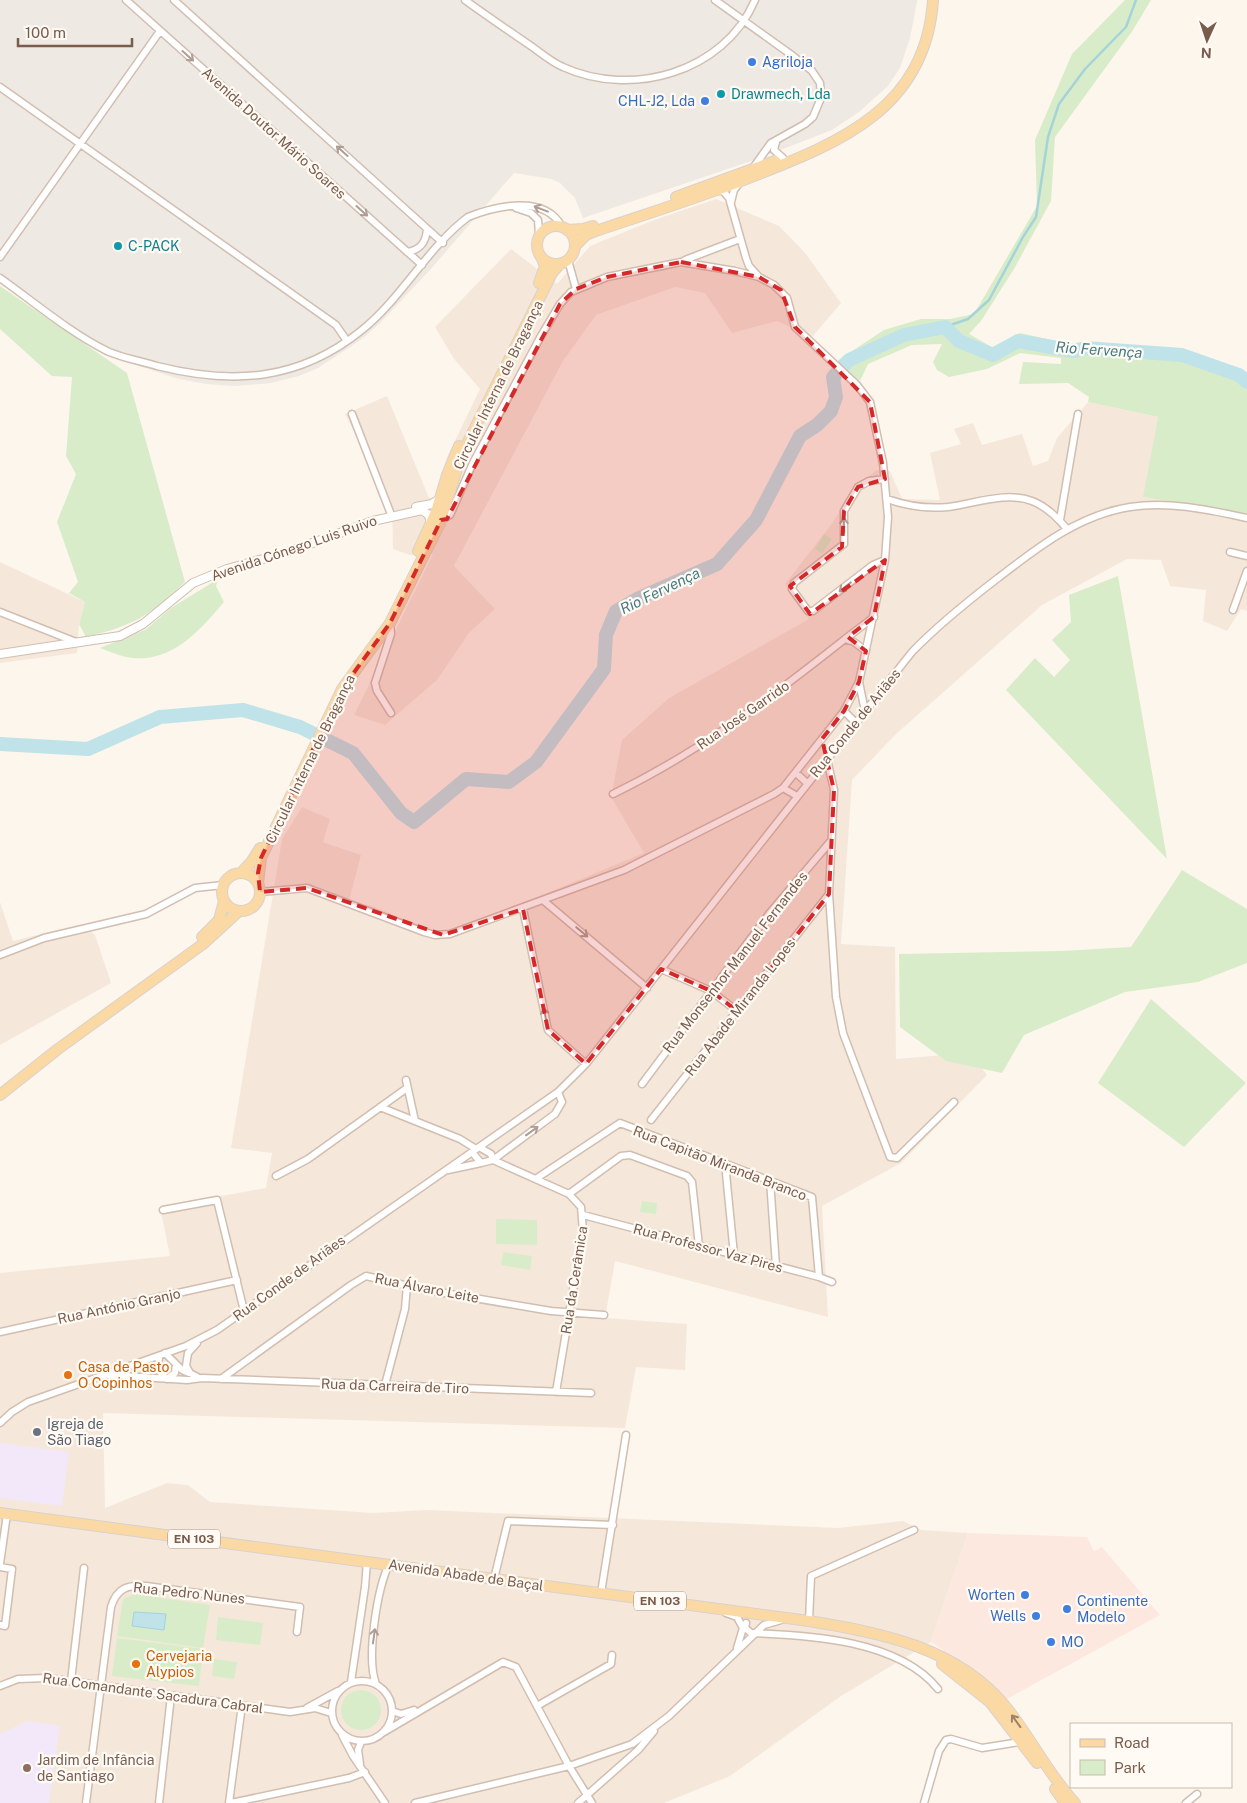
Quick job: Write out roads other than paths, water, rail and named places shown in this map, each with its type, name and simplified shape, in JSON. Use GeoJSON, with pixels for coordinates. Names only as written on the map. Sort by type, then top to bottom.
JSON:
{"type":"FeatureCollection","features":[{"type":"Feature","properties":{"kind":"main road"},"geometry":{"type":"LineString","coordinates":[[928,0],[924,28],[903,76],[884,101],[860,122],[838,136],[783,158],[599,225],[583,229],[549,227],[539,235],[537,247],[542,259],[553,264],[564,262],[575,246],[591,233],[740,182],[830,145],[864,125],[894,97],[915,64],[925,40],[933,0]]}},
{"type":"Feature","properties":{"kind":"main road"},"geometry":{"type":"LineString","coordinates":[[698,197],[714,188],[758,172],[768,163]]}},
{"type":"Feature","properties":{"kind":"main road"},"geometry":{"type":"LineString","coordinates":[[564,228],[574,240],[575,246]]}},
{"type":"Feature","properties":{"kind":"main road","name":"Circular Interna de Bragança"},"geometry":{"type":"LineString","coordinates":[[241,873],[252,861],[297,776],[346,673],[386,617],[431,524],[452,461],[542,277],[545,266],[542,259]]}},
{"type":"Feature","properties":{"kind":"main road","name":"Circular Interna de Bragança"},"geometry":{"type":"LineString","coordinates":[[334,701],[359,663],[390,623],[441,520],[461,456],[552,273],[564,262]]}},
{"type":"Feature","properties":{"kind":"main road","name":"Circular Interna de Bragança"},"geometry":{"type":"LineString","coordinates":[[259,888],[261,858],[297,776]]}},
{"type":"Feature","properties":{"kind":"main road"},"geometry":{"type":"LineString","coordinates":[[0,1089],[196,942],[219,920],[224,901],[223,885],[232,875],[241,873],[251,876],[259,888],[256,904],[251,908],[238,911],[203,944],[58,1049],[0,1095]]}},
{"type":"Feature","properties":{"kind":"main road"},"geometry":{"type":"LineString","coordinates":[[224,901],[238,911]]}},
{"type":"Feature","properties":{"kind":"main road","name":"Avenida Abade de Baçal"},"geometry":{"type":"LineString","coordinates":[[4,1514],[389,1564],[867,1630],[899,1639],[929,1651],[963,1669],[998,1699],[1074,1803]]}},
{"type":"Feature","properties":{"kind":"main road","name":"Avenida Abade de Baçal"},"geometry":{"type":"LineString","coordinates":[[929,1651],[990,1702],[1029,1752],[1065,1803]]}},
{"type":"Feature","properties":{"kind":"street","name":"Avenida Doutor Mário Soares"},"geometry":{"type":"LineString","coordinates":[[126,0],[422,265]]}},
{"type":"Feature","properties":{"kind":"street"},"geometry":{"type":"LineString","coordinates":[[174,0],[443,242]]}},
{"type":"Feature","properties":{"kind":"street"},"geometry":{"type":"LineString","coordinates":[[465,0],[560,66],[594,78],[620,81],[646,80],[668,75],[690,66],[713,52],[742,22],[755,0]]}},
{"type":"Feature","properties":{"kind":"street"},"geometry":{"type":"LineString","coordinates":[[715,0],[742,22],[812,71],[820,84],[821,98],[813,117],[806,124],[771,144],[751,170]]}},
{"type":"Feature","properties":{"kind":"street"},"geometry":{"type":"LineString","coordinates":[[0,257],[160,31]]}},
{"type":"Feature","properties":{"kind":"street"},"geometry":{"type":"LineString","coordinates":[[0,87],[336,325],[347,340]]}},
{"type":"Feature","properties":{"kind":"street"},"geometry":{"type":"LineString","coordinates":[[776,141],[774,150],[783,158]]}},
{"type":"Feature","properties":{"kind":"street"},"geometry":{"type":"LineString","coordinates":[[768,163],[771,147],[776,141]]}},
{"type":"Feature","properties":{"kind":"street"},"geometry":{"type":"LineString","coordinates":[[731,204],[734,190],[740,182]]}},
{"type":"Feature","properties":{"kind":"street"},"geometry":{"type":"LineString","coordinates":[[716,190],[727,195],[749,266],[759,277]]}},
{"type":"Feature","properties":{"kind":"street"},"geometry":{"type":"LineString","coordinates":[[0,278],[109,352],[190,374],[248,378],[276,373],[306,364],[347,340],[377,315],[468,217],[530,205],[542,208],[558,220],[564,228]]}},
{"type":"Feature","properties":{"kind":"street"},"geometry":{"type":"LineString","coordinates":[[513,207],[531,213],[538,220],[539,235]]}},
{"type":"Feature","properties":{"kind":"street"},"geometry":{"type":"LineString","coordinates":[[408,252],[420,248],[424,243],[428,229]]}},
{"type":"Feature","properties":{"kind":"street"},"geometry":{"type":"LineString","coordinates":[[441,520],[450,514],[473,463],[560,304],[576,289],[607,277],[681,262],[740,239]]}},
{"type":"Feature","properties":{"kind":"street"},"geometry":{"type":"LineString","coordinates":[[564,262],[576,289]]}},
{"type":"Feature","properties":{"kind":"street"},"geometry":{"type":"LineString","coordinates":[[259,888],[307,888],[424,932],[443,935],[523,909],[624,870],[783,788],[788,779],[796,772],[844,711],[859,682],[874,617],[888,533],[885,479],[870,402],[850,378],[795,326],[787,298],[781,290],[759,277],[710,265],[681,262]]}},
{"type":"Feature","properties":{"kind":"street"},"geometry":{"type":"LineString","coordinates":[[352,414],[392,517]]}},
{"type":"Feature","properties":{"kind":"street"},"geometry":{"type":"LineString","coordinates":[[1060,520],[1078,414]]}},
{"type":"Feature","properties":{"kind":"street"},"geometry":{"type":"LineString","coordinates":[[885,479],[869,481],[858,487],[844,511],[842,547],[794,583],[792,589],[808,611],[814,611],[873,565],[885,560]]}},
{"type":"Feature","properties":{"kind":"street","name":"Avenida Cónego Luis Ruivo"},"geometry":{"type":"LineString","coordinates":[[0,654],[105,640],[132,632],[193,583],[227,569],[285,553],[373,521],[408,512],[416,507],[436,503],[440,498]]}},
{"type":"Feature","properties":{"kind":"street"},"geometry":{"type":"LineString","coordinates":[[887,499],[915,506],[938,508],[1021,498],[1039,504],[1060,520],[1068,529]]}},
{"type":"Feature","properties":{"kind":"street","name":"Rua Conde de Ariães"},"geometry":{"type":"LineString","coordinates":[[0,1423],[12,1412],[28,1402],[102,1374],[162,1355],[201,1339],[244,1312],[442,1171],[558,1092],[586,1064],[807,783],[928,635],[1030,553],[1068,529],[1109,512],[1151,505],[1199,508],[1247,518]]}},
{"type":"Feature","properties":{"kind":"street"},"geometry":{"type":"LineString","coordinates":[[408,512],[424,510],[429,515],[431,524]]}},
{"type":"Feature","properties":{"kind":"street"},"geometry":{"type":"LineString","coordinates":[[1230,552],[1247,556]]}},
{"type":"Feature","properties":{"kind":"street"},"geometry":{"type":"LineString","coordinates":[[1233,610],[1247,571]]}},
{"type":"Feature","properties":{"kind":"street"},"geometry":{"type":"LineString","coordinates":[[0,612],[79,644]]}},
{"type":"Feature","properties":{"kind":"street","name":"Rua José Garrido"},"geometry":{"type":"LineString","coordinates":[[613,794],[644,779],[728,729],[874,617]]}},
{"type":"Feature","properties":{"kind":"street"},"geometry":{"type":"LineString","coordinates":[[390,623],[391,634],[375,683],[378,694],[391,713]]}},
{"type":"Feature","properties":{"kind":"street"},"geometry":{"type":"LineString","coordinates":[[845,639],[854,642],[866,651]]}},
{"type":"Feature","properties":{"kind":"street"},"geometry":{"type":"LineString","coordinates":[[859,682],[865,712]]}},
{"type":"Feature","properties":{"kind":"street"},"geometry":{"type":"LineString","coordinates":[[844,711],[856,723]]}},
{"type":"Feature","properties":{"kind":"street"},"geometry":{"type":"LineString","coordinates":[[827,759],[834,790],[829,894],[832,963],[836,997],[844,1033],[890,1158],[897,1158],[954,1102]]}},
{"type":"Feature","properties":{"kind":"street"},"geometry":{"type":"LineString","coordinates":[[796,772],[807,783]]}},
{"type":"Feature","properties":{"kind":"street"},"geometry":{"type":"LineString","coordinates":[[783,788],[797,796]]}},
{"type":"Feature","properties":{"kind":"street","name":"Rua Monsenhor Manuel Fernandes"},"geometry":{"type":"LineString","coordinates":[[642,1084],[769,914],[830,842]]}},
{"type":"Feature","properties":{"kind":"street"},"geometry":{"type":"LineString","coordinates":[[0,956],[44,938],[146,914],[196,888],[223,885]]}},
{"type":"Feature","properties":{"kind":"street","name":"Rua Abade Miranda Lopes"},"geometry":{"type":"LineString","coordinates":[[652,1120],[829,894]]}},
{"type":"Feature","properties":{"kind":"street"},"geometry":{"type":"LineString","coordinates":[[544,901],[647,988]]}},
{"type":"Feature","properties":{"kind":"street"},"geometry":{"type":"LineString","coordinates":[[523,909],[548,1030],[586,1064]]}},
{"type":"Feature","properties":{"kind":"street"},"geometry":{"type":"LineString","coordinates":[[0,950],[13,950]]}},
{"type":"Feature","properties":{"kind":"street"},"geometry":{"type":"LineString","coordinates":[[661,969],[711,991],[737,1011]]}},
{"type":"Feature","properties":{"kind":"street"},"geometry":{"type":"LineString","coordinates":[[406,1080],[415,1121]]}},
{"type":"Feature","properties":{"kind":"street"},"geometry":{"type":"LineString","coordinates":[[276,1176],[308,1159],[407,1088]]}},
{"type":"Feature","properties":{"kind":"street"},"geometry":{"type":"LineString","coordinates":[[442,1171],[480,1163],[492,1157],[555,1114],[562,1102],[558,1092]]}},
{"type":"Feature","properties":{"kind":"street"},"geometry":{"type":"LineString","coordinates":[[380,1107],[460,1139],[476,1149],[570,1194],[621,1156],[630,1155],[687,1176],[692,1182],[699,1246]]}},
{"type":"Feature","properties":{"kind":"street","name":"Rua Capitão Miranda Branco"},"geometry":{"type":"LineString","coordinates":[[537,1178],[620,1123],[812,1197],[819,1277]]}},
{"type":"Feature","properties":{"kind":"street"},"geometry":{"type":"LineString","coordinates":[[490,1140],[492,1157]]}},
{"type":"Feature","properties":{"kind":"street"},"geometry":{"type":"LineString","coordinates":[[476,1149],[480,1163]]}},
{"type":"Feature","properties":{"kind":"street"},"geometry":{"type":"LineString","coordinates":[[725,1163],[734,1255]]}},
{"type":"Feature","properties":{"kind":"street"},"geometry":{"type":"LineString","coordinates":[[770,1180],[776,1266]]}},
{"type":"Feature","properties":{"kind":"street","name":"Rua da Cerâmica"},"geometry":{"type":"LineString","coordinates":[[556,1392],[583,1231],[581,1207],[570,1194]]}},
{"type":"Feature","properties":{"kind":"street"},"geometry":{"type":"LineString","coordinates":[[163,1210],[217,1200],[244,1312]]}},
{"type":"Feature","properties":{"kind":"street","name":"Rua Professor Vaz Pires"},"geometry":{"type":"LineString","coordinates":[[583,1215],[832,1282]]}},
{"type":"Feature","properties":{"kind":"street","name":"Rua Álvaro Leite"},"geometry":{"type":"LineString","coordinates":[[221,1379],[362,1277],[373,1277],[407,1285],[569,1314],[604,1315]]}},
{"type":"Feature","properties":{"kind":"street","name":"Rua António Granjo"},"geometry":{"type":"LineString","coordinates":[[0,1332],[237,1280]]}},
{"type":"Feature","properties":{"kind":"street"},"geometry":{"type":"LineString","coordinates":[[385,1385],[404,1309],[407,1285]]}},
{"type":"Feature","properties":{"kind":"street"},"geometry":{"type":"LineString","coordinates":[[190,1374],[186,1366],[186,1357],[201,1339]]}},
{"type":"Feature","properties":{"kind":"street"},"geometry":{"type":"LineString","coordinates":[[176,1364],[175,1374],[167,1379],[158,1370],[162,1355],[199,1378]]}},
{"type":"Feature","properties":{"kind":"street","name":"Rua da Carreira de Tiro"},"geometry":{"type":"LineString","coordinates":[[102,1374],[167,1379],[199,1378],[591,1394]]}},
{"type":"Feature","properties":{"kind":"street"},"geometry":{"type":"LineString","coordinates":[[601,1593],[626,1435]]}},
{"type":"Feature","properties":{"kind":"street"},"geometry":{"type":"LineString","coordinates":[[0,1625],[5,1626],[12,1569],[0,1566],[4,1514]]}},
{"type":"Feature","properties":{"kind":"street"},"geometry":{"type":"LineString","coordinates":[[494,1579],[508,1521],[612,1525]]}},
{"type":"Feature","properties":{"kind":"street"},"geometry":{"type":"LineString","coordinates":[[809,1621],[811,1576],[914,1530]]}},
{"type":"Feature","properties":{"kind":"street"},"geometry":{"type":"LineString","coordinates":[[351,1682],[365,1587],[366,1562]]}},
{"type":"Feature","properties":{"kind":"street"},"geometry":{"type":"LineString","coordinates":[[376,1684],[371,1667],[371,1656],[380,1590],[389,1564]]}},
{"type":"Feature","properties":{"kind":"street"},"geometry":{"type":"LineString","coordinates":[[71,1681],[84,1568]]}},
{"type":"Feature","properties":{"kind":"street","name":"Rua Pedro Nunes"},"geometry":{"type":"LineString","coordinates":[[86,1803],[111,1608],[119,1591],[126,1586],[146,1586],[300,1607],[297,1632]]}},
{"type":"Feature","properties":{"kind":"street"},"geometry":{"type":"LineString","coordinates":[[719,1609],[737,1617],[741,1623],[743,1634]]}},
{"type":"Feature","properties":{"kind":"street"},"geometry":{"type":"LineString","coordinates":[[734,1652],[746,1623],[756,1614],[760,1625],[758,1632]]}},
{"type":"Feature","properties":{"kind":"street"},"geometry":{"type":"LineString","coordinates":[[415,1803],[569,1766],[632,1744],[661,1722],[734,1652],[758,1632],[771,1622],[790,1619]]}},
{"type":"Feature","properties":{"kind":"street"},"geometry":{"type":"LineString","coordinates":[[746,1623],[747,1630],[875,1649],[904,1661],[930,1679],[938,1689]]}},
{"type":"Feature","properties":{"kind":"street"},"geometry":{"type":"LineString","coordinates":[[537,1706],[611,1664],[612,1654]]}},
{"type":"Feature","properties":{"kind":"street"},"geometry":{"type":"LineString","coordinates":[[342,1734],[361,1742],[377,1738],[429,1704],[503,1662],[516,1667],[569,1766],[592,1803]]}},
{"type":"Feature","properties":{"kind":"street","name":"Rua Comandante Sacadura Cabral"},"geometry":{"type":"LineString","coordinates":[[0,1686],[18,1679],[31,1677],[290,1712],[321,1708],[331,1713]]}},
{"type":"Feature","properties":{"kind":"street"},"geometry":{"type":"LineString","coordinates":[[384,1732],[391,1718],[392,1711],[388,1695],[376,1684],[368,1681],[351,1682],[340,1689],[335,1696],[331,1713],[332,1721],[385,1803]]}},
{"type":"Feature","properties":{"kind":"street","name":"Rua Comandante Sacadura Cabral"},"geometry":{"type":"LineString","coordinates":[[306,1709],[340,1689]]}},
{"type":"Feature","properties":{"kind":"street"},"geometry":{"type":"LineString","coordinates":[[159,1803],[171,1696]]}},
{"type":"Feature","properties":{"kind":"street"},"geometry":{"type":"LineString","coordinates":[[392,1711],[407,1713],[429,1704]]}},
{"type":"Feature","properties":{"kind":"street"},"geometry":{"type":"LineString","coordinates":[[242,1705],[230,1803],[349,1778],[365,1772]]}},
{"type":"Feature","properties":{"kind":"street"},"geometry":{"type":"LineString","coordinates":[[578,1803],[638,1750],[661,1722]]}},
{"type":"Feature","properties":{"kind":"street"},"geometry":{"type":"LineString","coordinates":[[924,1803],[939,1751],[946,1740],[951,1739],[982,1748],[1020,1742]]}},
{"type":"Feature","properties":{"kind":"street"},"geometry":{"type":"LineString","coordinates":[[360,1765],[358,1750],[361,1742]]}},
{"type":"Feature","properties":{"kind":"street"},"geometry":{"type":"LineString","coordinates":[[1186,1803],[1197,1794]]}},
{"type":"Feature","properties":{"kind":"water"},"geometry":{"type":"Polygon","coordinates":[[[134,1612],[166,1614],[164,1630],[132,1626],[134,1612]]]}},
{"type":"Feature","properties":{"kind":"waterway"},"geometry":{"type":"LineString","coordinates":[[945,327],[968,319],[989,300],[1036,217],[1048,137],[1059,104],[1085,69],[1126,27],[1136,0]]}},
{"type":"Feature","properties":{"kind":"waterway","name":"Rio Fervença"},"geometry":{"type":"LineString","coordinates":[[0,744],[88,749],[160,717],[243,710],[300,727],[353,753],[401,813],[414,822],[466,779],[509,782],[536,762],[604,669],[606,635],[616,611],[637,599],[717,564],[756,520],[800,436],[817,425],[831,411],[836,397],[833,377],[849,360],[904,335],[945,327],[959,341],[993,355],[1018,341],[1074,351],[1085,348],[1182,355],[1239,375],[1247,382]]}},
{"type":"Feature","properties":{"kind":"place","name":"Agriloja"},"geometry":{"type":"Point","coordinates":[752,62]}},
{"type":"Feature","properties":{"kind":"place","name":"Drawmech, Lda"},"geometry":{"type":"Point","coordinates":[721,94]}},
{"type":"Feature","properties":{"kind":"place","name":"CHL-J2, Lda"},"geometry":{"type":"Point","coordinates":[705,101]}},
{"type":"Feature","properties":{"kind":"place","name":"C-PACK"},"geometry":{"type":"Point","coordinates":[118,246]}},
{"type":"Feature","properties":{"kind":"place","name":"Casa de Pasto O Copinhos"},"geometry":{"type":"Point","coordinates":[68,1375]}},
{"type":"Feature","properties":{"kind":"place","name":"Igreja de São Tiago"},"geometry":{"type":"Point","coordinates":[37,1432]}},
{"type":"Feature","properties":{"kind":"place","name":"Worten"},"geometry":{"type":"Point","coordinates":[1025,1595]}},
{"type":"Feature","properties":{"kind":"place","name":"Continente Modelo"},"geometry":{"type":"Point","coordinates":[1067,1609]}},
{"type":"Feature","properties":{"kind":"place","name":"Wells"},"geometry":{"type":"Point","coordinates":[1036,1616]}},
{"type":"Feature","properties":{"kind":"place","name":"MO"},"geometry":{"type":"Point","coordinates":[1051,1642]}},
{"type":"Feature","properties":{"kind":"place","name":"Cervejaria Alypios"},"geometry":{"type":"Point","coordinates":[136,1664]}},
{"type":"Feature","properties":{"kind":"place","name":"Jardim de Infância de Santiago"},"geometry":{"type":"Point","coordinates":[27,1768]}}]}
